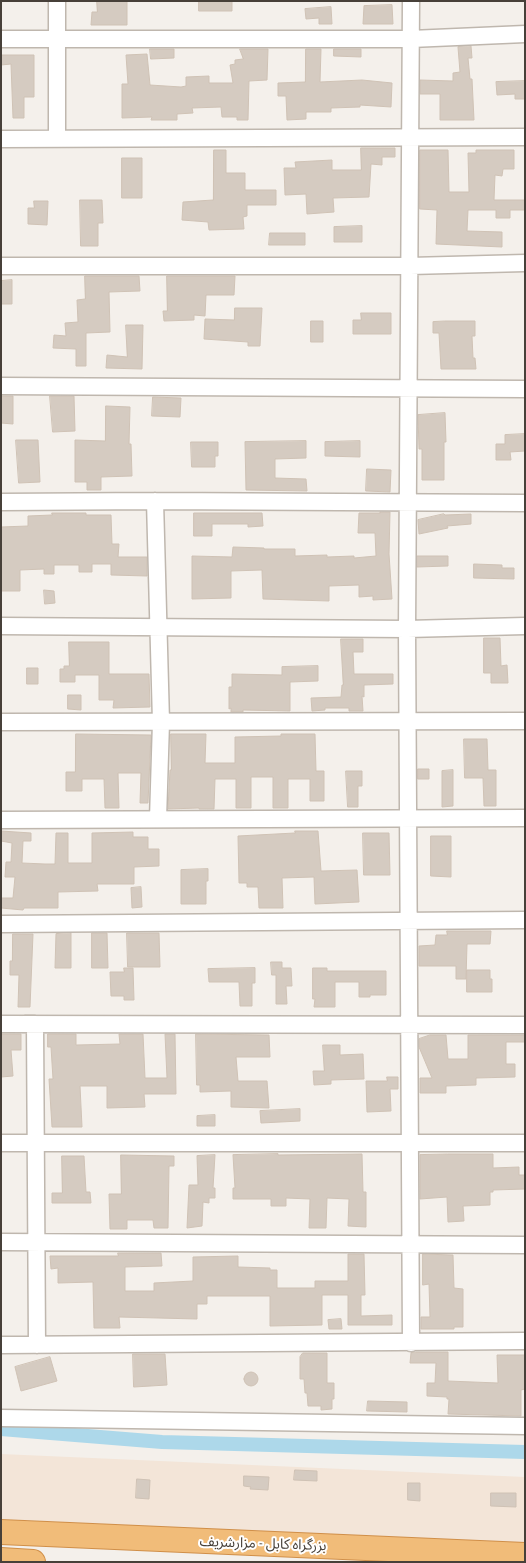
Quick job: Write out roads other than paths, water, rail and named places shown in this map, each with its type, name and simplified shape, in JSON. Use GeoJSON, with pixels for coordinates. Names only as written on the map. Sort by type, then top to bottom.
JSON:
{"type":"FeatureCollection","features":[{"type":"Feature","properties":{"kind":"highway","name":"بزرگراه کابل - مزارشریف"},"geometry":{"type":"LineString","coordinates":[[1,1532],[525,1555]]}},
{"type":"Feature","properties":{"kind":"highway"},"geometry":{"type":"LineString","coordinates":[[1,1560],[33,1562]]}},
{"type":"Feature","properties":{"kind":"street"},"geometry":{"type":"LineString","coordinates":[[56,1],[58,38],[57,139]]}},
{"type":"Feature","properties":{"kind":"street"},"geometry":{"type":"LineString","coordinates":[[411,1],[408,388],[408,1026],[411,1343]]}},
{"type":"Feature","properties":{"kind":"street"},"geometry":{"type":"LineString","coordinates":[[1,39],[411,40],[525,34]]}},
{"type":"Feature","properties":{"kind":"street"},"geometry":{"type":"LineString","coordinates":[[1,139],[525,137]]}},
{"type":"Feature","properties":{"kind":"street"},"geometry":{"type":"LineString","coordinates":[[1,266],[410,266],[525,263]]}},
{"type":"Feature","properties":{"kind":"street"},"geometry":{"type":"LineString","coordinates":[[1,386],[525,389]]}},
{"type":"Feature","properties":{"kind":"street"},"geometry":{"type":"LineString","coordinates":[[155,501],[161,722],[158,819]]}},
{"type":"Feature","properties":{"kind":"street"},"geometry":{"type":"LineString","coordinates":[[1,502],[525,503]]}},
{"type":"Feature","properties":{"kind":"street"},"geometry":{"type":"LineString","coordinates":[[1,626],[408,629],[525,626]]}},
{"type":"Feature","properties":{"kind":"street"},"geometry":{"type":"LineString","coordinates":[[1,722],[525,721]]}},
{"type":"Feature","properties":{"kind":"street"},"geometry":{"type":"LineString","coordinates":[[1,820],[525,818]]}},
{"type":"Feature","properties":{"kind":"street"},"geometry":{"type":"LineString","coordinates":[[1,924],[525,920]]}},
{"type":"Feature","properties":{"kind":"street"},"geometry":{"type":"LineString","coordinates":[[1,1024],[525,1025]]}},
{"type":"Feature","properties":{"kind":"street"},"geometry":{"type":"LineString","coordinates":[[34,1024],[37,1345]]}},
{"type":"Feature","properties":{"kind":"street"},"geometry":{"type":"LineString","coordinates":[[1,1143],[525,1143]]}},
{"type":"Feature","properties":{"kind":"street"},"geometry":{"type":"LineString","coordinates":[[1,1242],[525,1244]]}},
{"type":"Feature","properties":{"kind":"street"},"geometry":{"type":"LineString","coordinates":[[1,1345],[525,1342]]}},
{"type":"Feature","properties":{"kind":"street"},"geometry":{"type":"LineString","coordinates":[[1,1418],[525,1426]]}},
{"type":"Feature","properties":{"kind":"waterway"},"geometry":{"type":"LineString","coordinates":[[1,1429],[162,1442],[525,1452]]}}]}
